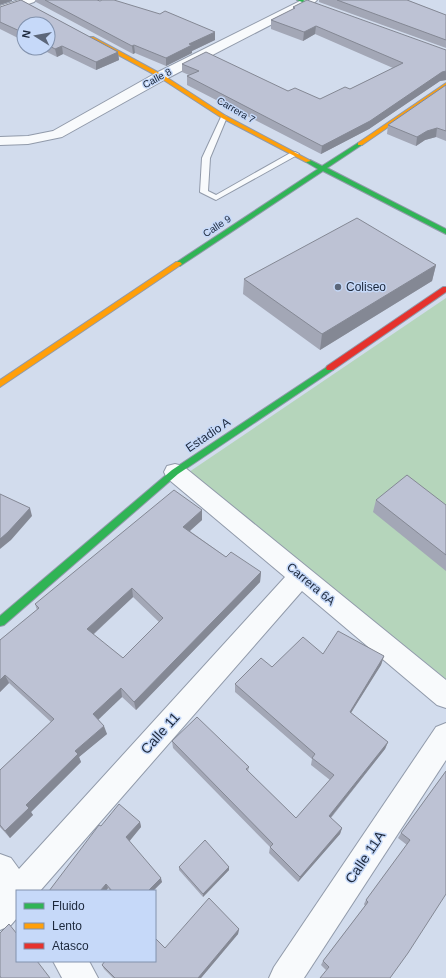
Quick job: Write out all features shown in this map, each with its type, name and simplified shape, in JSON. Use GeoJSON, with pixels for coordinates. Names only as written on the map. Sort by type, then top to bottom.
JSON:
{"type":"FeatureCollection","features":[{"type":"Feature","properties":{"kind":"street"},"geometry":{"type":"LineString","coordinates":[[0,10],[24,1],[38,10]]}},
{"type":"Feature","properties":{"kind":"street"},"geometry":{"type":"LineString","coordinates":[[305,1],[342,16]]}},
{"type":"Feature","properties":{"kind":"street","name":"Calle 8"},"geometry":{"type":"LineString","coordinates":[[0,141],[28,140],[57,134],[161,76],[305,1]]}},
{"type":"Feature","properties":{"kind":"street","name":"Carrera 7"},"geometry":{"type":"LineString","coordinates":[[86,35],[161,76],[224,117],[446,232]]}},
{"type":"Feature","properties":{"kind":"street","name":"Calle 9"},"geometry":{"type":"LineString","coordinates":[[0,384],[116,305],[324,170],[446,85]]}},
{"type":"Feature","properties":{"kind":"street","name":"Estadio A"},"geometry":{"type":"LineString","coordinates":[[0,622],[175,472],[446,289]]}},
{"type":"Feature","properties":{"kind":"street","name":"Carrera 6A"},"geometry":{"type":"LineString","coordinates":[[175,472],[446,696]]}},
{"type":"Feature","properties":{"kind":"street","name":"Calle 11"},"geometry":{"type":"LineString","coordinates":[[20,890],[301,575]]}},
{"type":"Feature","properties":{"kind":"street","name":"Calle 11A"},"geometry":{"type":"LineString","coordinates":[[285,978],[446,736]]}},
{"type":"Feature","properties":{"kind":"street"},"geometry":{"type":"LineString","coordinates":[[0,869],[18,890]]}},
{"type":"Feature","properties":{"kind":"street"},"geometry":{"type":"LineString","coordinates":[[0,914],[16,895]]}},
{"type":"Feature","properties":{"kind":"street"},"geometry":{"type":"LineString","coordinates":[[70,962],[82,978]]}},
{"type":"Feature","properties":{"kind":"lane"},"geometry":{"type":"LineString","coordinates":[[224,117],[206,158],[204,192],[216,198],[295,154]]}},
{"type":"Feature","properties":{"kind":"green space"},"geometry":{"type":"Polygon","coordinates":[[[446,298],[446,679],[189,472],[446,298]]]}},
{"type":"Feature","properties":{"kind":"building"},"geometry":{"type":"Polygon","coordinates":[[[21,0],[51,16],[16,16],[16,29],[0,22],[0,7],[21,0]]]}},
{"type":"Feature","properties":{"kind":"building"},"geometry":{"type":"Polygon","coordinates":[[[45,0],[114,0],[160,14],[165,11],[215,32],[189,44],[192,45],[166,58],[134,45],[132,46],[45,0]]]}},
{"type":"Feature","properties":{"kind":"building"},"geometry":{"type":"Polygon","coordinates":[[[307,0],[446,50],[446,71],[442,72],[370,121],[322,146],[187,76],[199,71],[182,64],[206,52],[288,91],[295,88],[320,99],[345,87],[350,89],[403,63],[316,26],[304,32],[271,20],[307,0]]]}},
{"type":"Feature","properties":{"kind":"building"},"geometry":{"type":"Polygon","coordinates":[[[337,0],[407,0],[446,15],[446,40],[337,0]]]}},
{"type":"Feature","properties":{"kind":"building"},"geometry":{"type":"Polygon","coordinates":[[[56,19],[118,52],[96,62],[62,46],[56,49],[56,19]]]}},
{"type":"Feature","properties":{"kind":"building"},"geometry":{"type":"Polygon","coordinates":[[[446,85],[446,131],[437,128],[427,131],[417,137],[388,125],[446,85]]]}},
{"type":"Feature","properties":{"kind":"building","name":"Coliseo"},"geometry":{"type":"Polygon","coordinates":[[[357,218],[436,265],[322,334],[244,279],[357,218]]]}},
{"type":"Feature","properties":{"kind":"building"},"geometry":{"type":"Polygon","coordinates":[[[407,475],[446,505],[446,555],[376,500],[407,475]]]}},
{"type":"Feature","properties":{"kind":"building"},"geometry":{"type":"Polygon","coordinates":[[[174,490],[202,510],[183,527],[226,557],[231,552],[261,572],[134,702],[121,688],[93,714],[104,726],[75,751],[78,754],[26,805],[29,808],[5,831],[0,825],[0,770],[54,719],[5,675],[0,680],[0,640],[39,608],[35,604],[174,490]],[[132,588],[87,629],[123,658],[163,618],[132,588]]]}},
{"type":"Feature","properties":{"kind":"building"},"geometry":{"type":"Polygon","coordinates":[[[0,494],[30,508],[0,539],[0,494]]]}},
{"type":"Feature","properties":{"kind":"building"},"geometry":{"type":"Polygon","coordinates":[[[338,631],[384,656],[350,712],[388,742],[329,816],[342,828],[300,877],[270,847],[273,844],[172,741],[197,717],[249,767],[246,769],[296,818],[334,775],[312,758],[315,754],[235,684],[261,658],[272,667],[303,637],[323,654],[338,631]]]}},
{"type":"Feature","properties":{"kind":"building"},"geometry":{"type":"Polygon","coordinates":[[[446,771],[446,894],[390,978],[320,978],[329,967],[323,961],[368,902],[366,900],[410,840],[401,833],[446,771]]]}},
{"type":"Feature","properties":{"kind":"building"},"geometry":{"type":"Polygon","coordinates":[[[119,804],[140,822],[126,837],[161,878],[149,890],[111,890],[106,884],[101,890],[50,890],[99,825],[101,826],[119,804]]]}},
{"type":"Feature","properties":{"kind":"building"},"geometry":{"type":"Polygon","coordinates":[[[205,840],[229,867],[203,894],[179,867],[205,840]]]}},
{"type":"Feature","properties":{"kind":"building"},"geometry":{"type":"Polygon","coordinates":[[[209,898],[239,929],[198,978],[115,978],[102,965],[104,962],[156,962],[156,939],[165,948],[209,898]]]}},
{"type":"Feature","properties":{"kind":"building"},"geometry":{"type":"Polygon","coordinates":[[[9,924],[16,933],[16,962],[38,962],[50,978],[1,978],[0,933],[9,924]]]}},
{"type":"Feature","properties":{"kind":"traffic: fast"},"geometry":{"type":"LineString","coordinates":[[299,0],[332,12]]}},
{"type":"Feature","properties":{"kind":"traffic: fast"},"geometry":{"type":"LineString","coordinates":[[178,264],[360,144]]}},
{"type":"Feature","properties":{"kind":"traffic: fast"},"geometry":{"type":"LineString","coordinates":[[308,161],[446,232]]}},
{"type":"Feature","properties":{"kind":"traffic: fast"},"geometry":{"type":"LineString","coordinates":[[0,622],[175,472],[330,368]]}},
{"type":"Feature","properties":{"kind":"traffic: slow"},"geometry":{"type":"LineString","coordinates":[[91,38],[161,76],[224,117],[308,161]]}},
{"type":"Feature","properties":{"kind":"traffic: slow"},"geometry":{"type":"LineString","coordinates":[[360,144],[446,85]]}},
{"type":"Feature","properties":{"kind":"traffic: slow"},"geometry":{"type":"LineString","coordinates":[[0,384],[178,264]]}},
{"type":"Feature","properties":{"kind":"traffic: jam"},"geometry":{"type":"LineString","coordinates":[[330,368],[446,289]]}},
{"type":"Feature","properties":{"kind":"place","name":"Coliseo"},"geometry":{"type":"Point","coordinates":[338,287]}}]}
